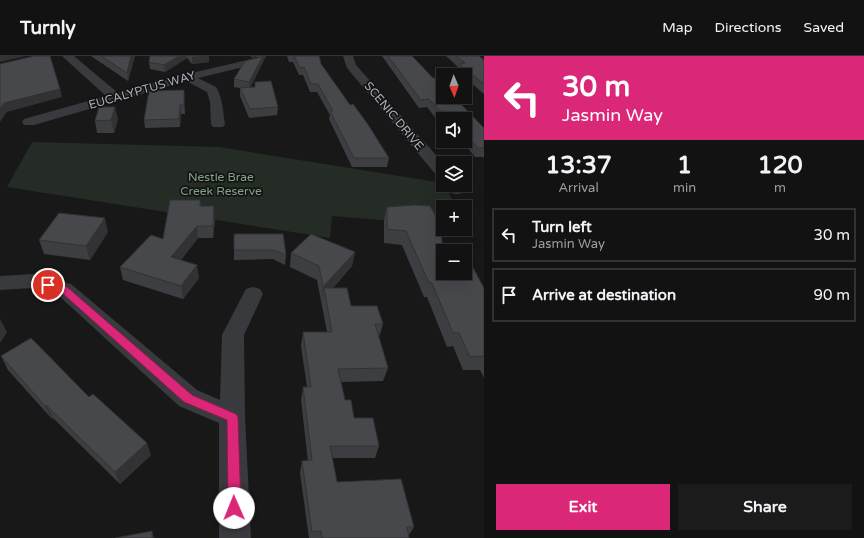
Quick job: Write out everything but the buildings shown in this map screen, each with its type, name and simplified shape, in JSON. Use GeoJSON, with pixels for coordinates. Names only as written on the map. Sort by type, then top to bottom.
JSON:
{"type":"FeatureCollection","features":[{"type":"Feature","properties":{"kind":"street"},"geometry":{"type":"LineString","coordinates":[[67,56],[116,98]]}},
{"type":"Feature","properties":{"kind":"street","name":"SCENIC DRIVE"},"geometry":{"type":"LineString","coordinates":[[348,56],[351,66],[436,165]]}},
{"type":"Feature","properties":{"kind":"street","name":"EUCALYPTUS WAY"},"geometry":{"type":"LineString","coordinates":[[29,122],[116,98],[187,76],[256,61]]}},
{"type":"Feature","properties":{"kind":"street"},"geometry":{"type":"LineString","coordinates":[[187,76],[212,90],[216,102],[218,124]]}},
{"type":"Feature","properties":{"kind":"street"},"geometry":{"type":"LineString","coordinates":[[0,283],[33,281],[64,289],[188,398],[232,417]]}},
{"type":"Feature","properties":{"kind":"street"},"geometry":{"type":"LineString","coordinates":[[235,538],[232,417],[233,336],[253,294]]}},
{"type":"Feature","properties":{"kind":"green space","name":"Nestle Brae Creek Reserve"},"geometry":{"type":"Polygon","coordinates":[[[32,142],[219,147],[436,182],[436,192],[448,192],[453,200],[436,200],[436,224],[332,216],[330,238],[7,187],[32,142]]]}},
{"type":"Feature","properties":{"kind":"route"},"geometry":{"type":"LineString","coordinates":[[48,285],[64,289],[188,398],[232,417],[234,508]]}}]}
